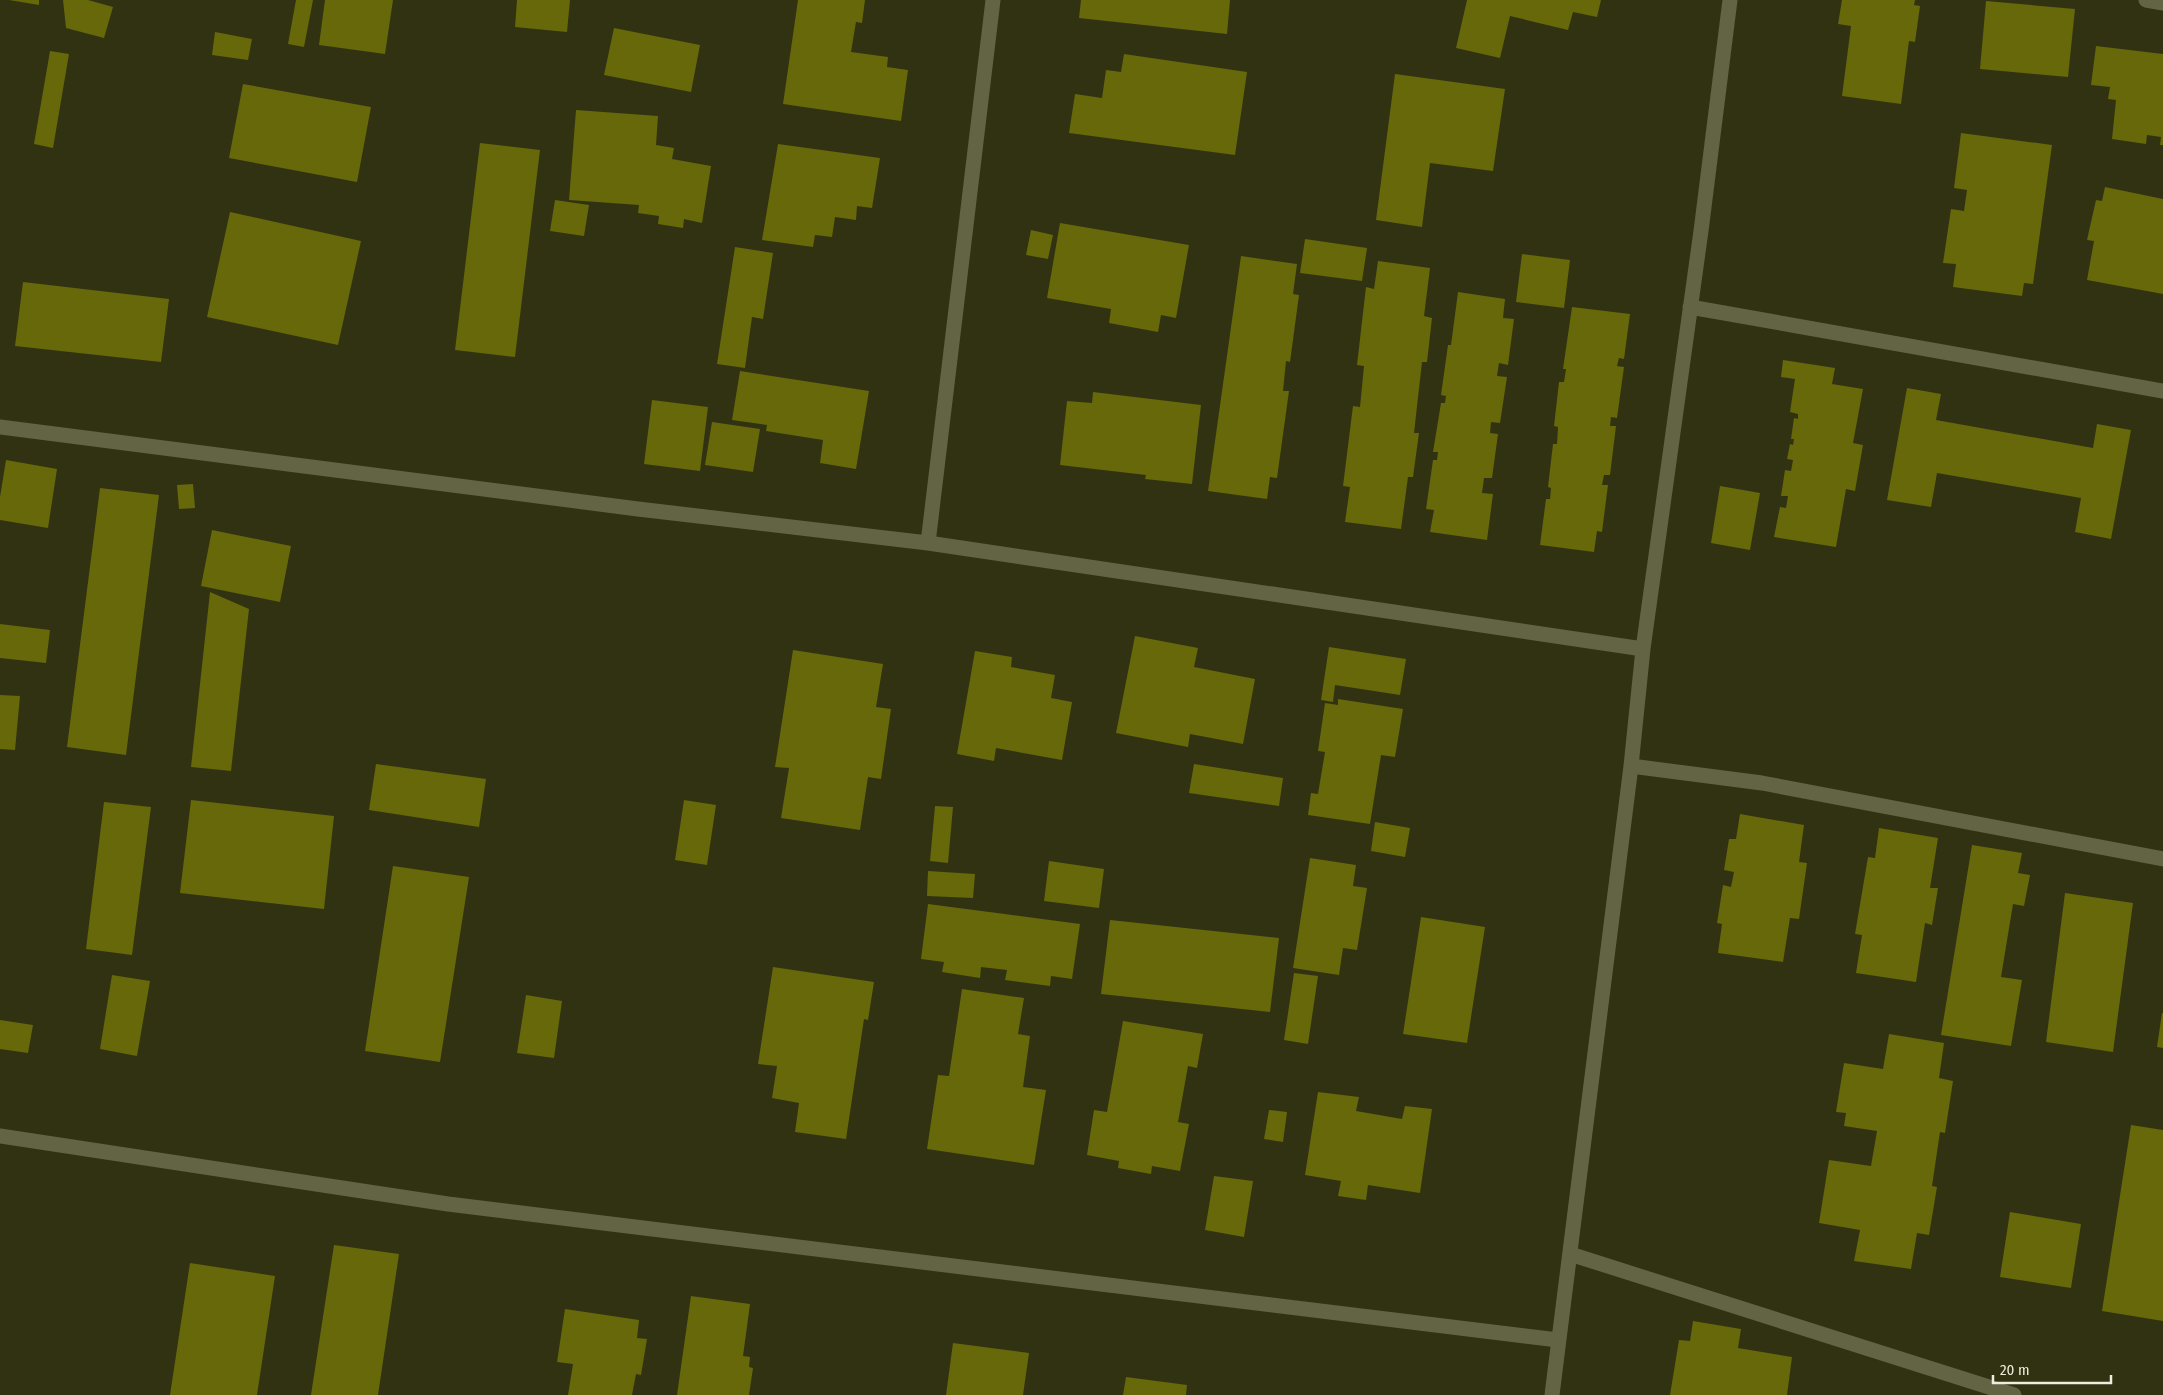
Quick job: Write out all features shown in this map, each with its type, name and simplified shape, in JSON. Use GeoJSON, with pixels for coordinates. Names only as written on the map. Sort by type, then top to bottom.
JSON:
{"type":"FeatureCollection","features":[{"type":"Feature","properties":{"kind":"street"},"geometry":{"type":"LineString","coordinates":[[928,543],[993,0]]}},
{"type":"Feature","properties":{"kind":"street"},"geometry":{"type":"LineString","coordinates":[[1552,1395],[1631,766],[1643,649],[1730,0]]}},
{"type":"Feature","properties":{"kind":"street"},"geometry":{"type":"LineString","coordinates":[[2146,0],[2163,3]]}},
{"type":"Feature","properties":{"kind":"street"},"geometry":{"type":"LineString","coordinates":[[1690,307],[2163,391]]}},
{"type":"Feature","properties":{"kind":"street"},"geometry":{"type":"LineString","coordinates":[[0,427],[638,509],[928,543],[1643,649]]}},
{"type":"Feature","properties":{"kind":"street"},"geometry":{"type":"LineString","coordinates":[[1631,766],[1762,783],[2163,859]]}},
{"type":"Feature","properties":{"kind":"street"},"geometry":{"type":"LineString","coordinates":[[0,1136],[448,1204],[1558,1340]]}},
{"type":"Feature","properties":{"kind":"street"},"geometry":{"type":"LineString","coordinates":[[1570,1254],[2014,1395]]}},
{"type":"Feature","properties":{"kind":"building"},"geometry":{"type":"Polygon","coordinates":[[[9,0],[39,0],[39,5],[9,0]]]}},
{"type":"Feature","properties":{"kind":"building"},"geometry":{"type":"Polygon","coordinates":[[[63,0],[88,0],[113,7],[104,38],[66,28],[63,0]]]}},
{"type":"Feature","properties":{"kind":"building"},"geometry":{"type":"Polygon","coordinates":[[[296,0],[313,0],[304,47],[288,44],[296,0]]]}},
{"type":"Feature","properties":{"kind":"building"},"geometry":{"type":"Polygon","coordinates":[[[325,0],[393,0],[385,54],[319,45],[325,0]]]}},
{"type":"Feature","properties":{"kind":"building"},"geometry":{"type":"Polygon","coordinates":[[[517,0],[570,0],[567,32],[515,27],[517,0]]]}},
{"type":"Feature","properties":{"kind":"building"},"geometry":{"type":"Polygon","coordinates":[[[798,0],[865,0],[862,23],[856,22],[851,52],[888,57],[887,67],[908,70],[901,121],[783,104],[798,0]]]}},
{"type":"Feature","properties":{"kind":"building"},"geometry":{"type":"Polygon","coordinates":[[[1081,0],[1230,0],[1227,34],[1079,18],[1081,0]]]}},
{"type":"Feature","properties":{"kind":"building"},"geometry":{"type":"Polygon","coordinates":[[[1467,0],[1601,0],[1597,17],[1573,12],[1568,30],[1510,16],[1500,58],[1456,48],[1467,0]]]}},
{"type":"Feature","properties":{"kind":"building"},"geometry":{"type":"Polygon","coordinates":[[[1842,0],[1915,0],[1914,5],[1920,6],[1915,42],[1909,41],[1901,104],[1842,96],[1851,26],[1838,24],[1842,0]]]}},
{"type":"Feature","properties":{"kind":"building"},"geometry":{"type":"Polygon","coordinates":[[[1986,1],[2075,9],[2068,77],[1980,69],[1986,1]]]}},
{"type":"Feature","properties":{"kind":"building"},"geometry":{"type":"Polygon","coordinates":[[[614,28],[700,45],[691,92],[604,75],[614,28]]]}},
{"type":"Feature","properties":{"kind":"building"},"geometry":{"type":"Polygon","coordinates":[[[215,32],[252,39],[248,60],[212,55],[215,32]]]}},
{"type":"Feature","properties":{"kind":"building"},"geometry":{"type":"Polygon","coordinates":[[[2096,46],[2163,54],[2163,145],[2160,145],[2161,137],[2147,135],[2146,144],[2112,139],[2116,100],[2108,99],[2110,87],[2091,85],[2096,46]]]}},
{"type":"Feature","properties":{"kind":"building"},"geometry":{"type":"Polygon","coordinates":[[[50,51],[69,54],[53,148],[34,144],[50,51]]]}},
{"type":"Feature","properties":{"kind":"building"},"geometry":{"type":"Polygon","coordinates":[[[1124,54],[1247,72],[1235,155],[1069,133],[1075,94],[1102,98],[1106,70],[1121,72],[1124,54]]]}},
{"type":"Feature","properties":{"kind":"building"},"geometry":{"type":"Polygon","coordinates":[[[1395,74],[1505,89],[1493,171],[1430,163],[1422,227],[1376,220],[1395,74]]]}},
{"type":"Feature","properties":{"kind":"building"},"geometry":{"type":"Polygon","coordinates":[[[243,84],[371,107],[357,182],[229,158],[243,84]]]}},
{"type":"Feature","properties":{"kind":"building"},"geometry":{"type":"Polygon","coordinates":[[[576,110],[658,116],[656,145],[674,148],[672,159],[711,166],[702,223],[684,219],[683,228],[658,224],[659,216],[638,213],[639,205],[569,200],[576,110]]]}},
{"type":"Feature","properties":{"kind":"building"},"geometry":{"type":"Polygon","coordinates":[[[1961,133],[2052,145],[2033,284],[2024,283],[2022,296],[1953,287],[1956,264],[1943,263],[1951,209],[1964,211],[1967,190],[1954,188],[1961,133]]]}},
{"type":"Feature","properties":{"kind":"building"},"geometry":{"type":"Polygon","coordinates":[[[480,143],[540,150],[515,357],[455,350],[480,143]]]}},
{"type":"Feature","properties":{"kind":"building"},"geometry":{"type":"Polygon","coordinates":[[[778,144],[880,158],[872,208],[857,206],[856,220],[835,217],[832,237],[815,235],[813,247],[762,240],[778,144]]]}},
{"type":"Feature","properties":{"kind":"building"},"geometry":{"type":"Polygon","coordinates":[[[2105,187],[2163,199],[2163,294],[2087,280],[2094,241],[2087,240],[2096,200],[2102,201],[2105,187]]]}},
{"type":"Feature","properties":{"kind":"building"},"geometry":{"type":"Polygon","coordinates":[[[555,200],[589,205],[584,236],[550,231],[555,200]]]}},
{"type":"Feature","properties":{"kind":"building"},"geometry":{"type":"Polygon","coordinates":[[[230,212],[361,241],[338,345],[207,317],[230,212]]]}},
{"type":"Feature","properties":{"kind":"building"},"geometry":{"type":"Polygon","coordinates":[[[1060,223],[1189,245],[1176,318],[1161,315],[1158,332],[1109,323],[1111,309],[1047,298],[1060,223]]]}},
{"type":"Feature","properties":{"kind":"building"},"geometry":{"type":"Polygon","coordinates":[[[1031,230],[1053,235],[1048,259],[1026,255],[1031,230]]]}},
{"type":"Feature","properties":{"kind":"building"},"geometry":{"type":"Polygon","coordinates":[[[1305,239],[1367,248],[1362,281],[1300,273],[1305,239]]]}},
{"type":"Feature","properties":{"kind":"building"},"geometry":{"type":"Polygon","coordinates":[[[735,247],[773,253],[763,319],[752,317],[745,368],[717,364],[735,247]]]}},
{"type":"Feature","properties":{"kind":"building"},"geometry":{"type":"Polygon","coordinates":[[[1522,254],[1570,260],[1564,308],[1516,302],[1522,254]]]}},
{"type":"Feature","properties":{"kind":"building"},"geometry":{"type":"Polygon","coordinates":[[[1241,256],[1297,264],[1293,294],[1299,295],[1290,362],[1286,361],[1283,391],[1289,391],[1277,478],[1270,477],[1267,499],[1208,491],[1241,256]]]}},
{"type":"Feature","properties":{"kind":"building"},"geometry":{"type":"Polygon","coordinates":[[[1378,261],[1430,268],[1424,316],[1432,318],[1427,362],[1422,362],[1414,433],[1419,433],[1413,477],[1408,477],[1401,529],[1345,522],[1350,487],[1343,486],[1353,406],[1360,407],[1364,366],[1357,365],[1366,287],[1374,289],[1378,261]]]}},
{"type":"Feature","properties":{"kind":"building"},"geometry":{"type":"Polygon","coordinates":[[[23,282],[169,299],[161,362],[15,346],[23,282]]]}},
{"type":"Feature","properties":{"kind":"building"},"geometry":{"type":"Polygon","coordinates":[[[1458,292],[1505,299],[1503,318],[1514,319],[1508,365],[1499,363],[1497,376],[1507,377],[1500,423],[1491,422],[1490,433],[1498,434],[1492,478],[1484,478],[1482,493],[1493,494],[1487,540],[1430,532],[1434,510],[1426,509],[1433,460],[1437,460],[1438,452],[1433,452],[1441,403],[1445,403],[1446,396],[1441,395],[1448,345],[1451,345],[1458,292]]]}},
{"type":"Feature","properties":{"kind":"building"},"geometry":{"type":"Polygon","coordinates":[[[1572,307],[1630,314],[1624,359],[1619,358],[1617,366],[1624,367],[1617,418],[1611,417],[1610,426],[1616,426],[1610,475],[1604,475],[1602,485],[1608,485],[1602,532],[1597,531],[1594,552],[1540,545],[1546,499],[1550,499],[1551,488],[1548,487],[1553,444],[1557,444],[1558,427],[1554,426],[1559,382],[1564,382],[1566,369],[1563,369],[1572,307]]]}},
{"type":"Feature","properties":{"kind":"building"},"geometry":{"type":"Polygon","coordinates":[[[1783,360],[1835,368],[1832,384],[1863,389],[1853,443],[1863,445],[1855,491],[1846,489],[1836,547],[1774,537],[1780,507],[1786,508],[1788,496],[1781,496],[1785,470],[1791,471],[1793,460],[1787,459],[1790,444],[1793,445],[1794,439],[1791,439],[1794,418],[1798,419],[1798,414],[1790,412],[1795,379],[1781,377],[1783,360]]]}},
{"type":"Feature","properties":{"kind":"building"},"geometry":{"type":"Polygon","coordinates":[[[740,371],[869,391],[856,469],[820,463],[823,440],[766,431],[767,425],[732,420],[740,371]]]}},
{"type":"Feature","properties":{"kind":"building"},"geometry":{"type":"Polygon","coordinates":[[[1907,388],[1941,394],[1936,420],[2093,448],[2097,424],[2131,430],[2111,539],[2075,532],[2081,498],[1937,473],[1931,507],[1887,500],[1907,388]]]}},
{"type":"Feature","properties":{"kind":"building"},"geometry":{"type":"Polygon","coordinates":[[[1093,392],[1201,405],[1192,484],[1145,479],[1146,475],[1060,465],[1067,401],[1092,403],[1093,392]]]}},
{"type":"Feature","properties":{"kind":"building"},"geometry":{"type":"Polygon","coordinates":[[[652,400],[708,407],[700,471],[644,464],[652,400]]]}},
{"type":"Feature","properties":{"kind":"building"},"geometry":{"type":"Polygon","coordinates":[[[712,422],[760,429],[753,472],[705,465],[712,422]]]}},
{"type":"Feature","properties":{"kind":"building"},"geometry":{"type":"Polygon","coordinates":[[[6,460],[57,469],[48,528],[0,520],[0,497],[6,460]]]}},
{"type":"Feature","properties":{"kind":"building"},"geometry":{"type":"Polygon","coordinates":[[[193,484],[195,508],[179,509],[177,485],[193,484]]]}},
{"type":"Feature","properties":{"kind":"building"},"geometry":{"type":"Polygon","coordinates":[[[1720,486],[1760,493],[1750,550],[1711,543],[1720,486]]]}},
{"type":"Feature","properties":{"kind":"building"},"geometry":{"type":"Polygon","coordinates":[[[100,488],[159,495],[126,755],[67,747],[100,488]]]}},
{"type":"Feature","properties":{"kind":"building"},"geometry":{"type":"Polygon","coordinates":[[[212,530],[291,546],[280,602],[201,586],[212,530]]]}},
{"type":"Feature","properties":{"kind":"building"},"geometry":{"type":"Polygon","coordinates":[[[210,592],[249,609],[231,771],[191,767],[210,592]]]}},
{"type":"Feature","properties":{"kind":"building"},"geometry":{"type":"Polygon","coordinates":[[[0,624],[50,630],[46,663],[0,658],[0,624]]]}},
{"type":"Feature","properties":{"kind":"building"},"geometry":{"type":"Polygon","coordinates":[[[1135,636],[1198,648],[1194,667],[1255,679],[1243,744],[1190,734],[1188,747],[1116,733],[1135,636]]]}},
{"type":"Feature","properties":{"kind":"building"},"geometry":{"type":"Polygon","coordinates":[[[1329,647],[1406,659],[1400,695],[1335,685],[1333,702],[1321,700],[1329,647]]]}},
{"type":"Feature","properties":{"kind":"building"},"geometry":{"type":"Polygon","coordinates":[[[793,650],[883,664],[876,707],[891,709],[881,779],[868,777],[860,830],[781,818],[789,768],[775,767],[793,650]]]}},
{"type":"Feature","properties":{"kind":"building"},"geometry":{"type":"Polygon","coordinates":[[[975,651],[1012,657],[1011,667],[1055,675],[1051,698],[1072,702],[1062,760],[996,748],[994,761],[957,754],[975,651]]]}},
{"type":"Feature","properties":{"kind":"building"},"geometry":{"type":"Polygon","coordinates":[[[0,695],[20,696],[15,750],[0,749],[0,695]]]}},
{"type":"Feature","properties":{"kind":"building"},"geometry":{"type":"Polygon","coordinates":[[[1338,699],[1403,709],[1395,757],[1381,755],[1370,824],[1308,815],[1311,793],[1318,794],[1325,752],[1318,751],[1325,703],[1338,705],[1338,699]]]}},
{"type":"Feature","properties":{"kind":"building"},"geometry":{"type":"Polygon","coordinates":[[[376,764],[486,779],[479,827],[369,810],[376,764]]]}},
{"type":"Feature","properties":{"kind":"building"},"geometry":{"type":"Polygon","coordinates":[[[1194,764],[1283,778],[1279,806],[1189,793],[1194,764]]]}},
{"type":"Feature","properties":{"kind":"building"},"geometry":{"type":"Polygon","coordinates":[[[191,800],[334,816],[324,909],[180,893],[191,800]]]}},
{"type":"Feature","properties":{"kind":"building"},"geometry":{"type":"Polygon","coordinates":[[[684,800],[716,805],[707,865],[675,860],[684,800]]]}},
{"type":"Feature","properties":{"kind":"building"},"geometry":{"type":"Polygon","coordinates":[[[104,802],[151,807],[132,955],[86,949],[104,802]]]}},
{"type":"Feature","properties":{"kind":"building"},"geometry":{"type":"Polygon","coordinates":[[[935,806],[953,807],[948,863],[930,861],[935,806]]]}},
{"type":"Feature","properties":{"kind":"building"},"geometry":{"type":"Polygon","coordinates":[[[1740,814],[1804,825],[1799,862],[1807,863],[1799,919],[1790,918],[1783,962],[1718,953],[1722,924],[1717,923],[1723,885],[1731,887],[1734,872],[1724,870],[1729,839],[1736,839],[1740,814]]]}},
{"type":"Feature","properties":{"kind":"building"},"geometry":{"type":"Polygon","coordinates":[[[1375,822],[1410,828],[1405,857],[1371,851],[1375,822]]]}},
{"type":"Feature","properties":{"kind":"building"},"geometry":{"type":"Polygon","coordinates":[[[1879,828],[1938,838],[1930,888],[1938,888],[1932,925],[1925,923],[1916,982],[1856,973],[1862,935],[1855,934],[1868,857],[1875,858],[1879,828]]]}},
{"type":"Feature","properties":{"kind":"building"},"geometry":{"type":"Polygon","coordinates":[[[1972,845],[2022,853],[2018,873],[2030,875],[2024,906],[2013,904],[2001,977],[2022,980],[2011,1046],[1941,1035],[1972,845]]]}},
{"type":"Feature","properties":{"kind":"building"},"geometry":{"type":"Polygon","coordinates":[[[1310,858],[1356,865],[1353,886],[1367,888],[1357,950],[1343,948],[1339,975],[1293,968],[1310,858]]]}},
{"type":"Feature","properties":{"kind":"building"},"geometry":{"type":"Polygon","coordinates":[[[1049,861],[1104,869],[1099,908],[1044,901],[1049,861]]]}},
{"type":"Feature","properties":{"kind":"building"},"geometry":{"type":"Polygon","coordinates":[[[393,866],[469,877],[440,1062],[365,1051],[393,866]]]}},
{"type":"Feature","properties":{"kind":"building"},"geometry":{"type":"Polygon","coordinates":[[[928,871],[975,874],[973,898],[927,896],[928,871]]]}},
{"type":"Feature","properties":{"kind":"building"},"geometry":{"type":"Polygon","coordinates":[[[2065,893],[2133,903],[2113,1052],[2046,1042],[2065,893]]]}},
{"type":"Feature","properties":{"kind":"building"},"geometry":{"type":"Polygon","coordinates":[[[928,904],[1080,924],[1072,979],[1051,976],[1050,986],[1005,980],[1007,970],[981,967],[980,978],[942,972],[944,962],[921,959],[928,904]]]}},
{"type":"Feature","properties":{"kind":"building"},"geometry":{"type":"Polygon","coordinates":[[[1421,917],[1485,927],[1467,1043],[1403,1034],[1421,917]]]}},
{"type":"Feature","properties":{"kind":"building"},"geometry":{"type":"Polygon","coordinates":[[[1110,920],[1279,938],[1270,1012],[1101,994],[1110,920]]]}},
{"type":"Feature","properties":{"kind":"building"},"geometry":{"type":"Polygon","coordinates":[[[773,967],[874,982],[868,1020],[864,1019],[846,1139],[795,1132],[799,1103],[772,1098],[777,1066],[758,1064],[773,967]]]}},
{"type":"Feature","properties":{"kind":"building"},"geometry":{"type":"Polygon","coordinates":[[[1294,973],[1318,976],[1308,1044],[1284,1040],[1294,973]]]}},
{"type":"Feature","properties":{"kind":"building"},"geometry":{"type":"Polygon","coordinates":[[[112,975],[150,981],[137,1056],[100,1049],[112,975]]]}},
{"type":"Feature","properties":{"kind":"building"},"geometry":{"type":"Polygon","coordinates":[[[962,989],[1024,998],[1018,1034],[1030,1036],[1023,1087],[1046,1090],[1034,1165],[927,1149],[938,1075],[949,1076],[962,989]]]}},
{"type":"Feature","properties":{"kind":"building"},"geometry":{"type":"Polygon","coordinates":[[[526,995],[562,1001],[554,1058],[517,1053],[526,995]]]}},
{"type":"Feature","properties":{"kind":"building"},"geometry":{"type":"Polygon","coordinates":[[[2163,1013],[2163,1048],[2157,1047],[2163,1013]]]}},
{"type":"Feature","properties":{"kind":"building"},"geometry":{"type":"Polygon","coordinates":[[[0,1020],[33,1025],[28,1053],[0,1049],[0,1020]]]}},
{"type":"Feature","properties":{"kind":"building"},"geometry":{"type":"Polygon","coordinates":[[[1123,1021],[1203,1034],[1197,1068],[1188,1066],[1178,1122],[1189,1124],[1180,1171],[1152,1166],[1151,1174],[1118,1168],[1119,1161],[1087,1155],[1094,1110],[1107,1112],[1123,1021]]]}},
{"type":"Feature","properties":{"kind":"building"},"geometry":{"type":"Polygon","coordinates":[[[1889,1034],[1944,1043],[1939,1078],[1953,1081],[1945,1133],[1940,1132],[1932,1186],[1937,1187],[1929,1235],[1917,1233],[1911,1269],[1854,1261],[1860,1230],[1819,1223],[1829,1160],[1871,1166],[1877,1131],[1844,1126],[1846,1113],[1836,1112],[1844,1063],[1883,1069],[1889,1034]]]}},
{"type":"Feature","properties":{"kind":"building"},"geometry":{"type":"Polygon","coordinates":[[[1318,1092],[1359,1097],[1356,1111],[1402,1119],[1405,1106],[1432,1109],[1420,1193],[1368,1185],[1366,1200],[1338,1196],[1341,1181],[1305,1175],[1318,1092]]]}},
{"type":"Feature","properties":{"kind":"building"},"geometry":{"type":"Polygon","coordinates":[[[1269,1110],[1287,1112],[1283,1142],[1264,1139],[1269,1110]]]}},
{"type":"Feature","properties":{"kind":"building"},"geometry":{"type":"Polygon","coordinates":[[[2131,1125],[2163,1130],[2163,1321],[2102,1311],[2131,1125]]]}},
{"type":"Feature","properties":{"kind":"building"},"geometry":{"type":"Polygon","coordinates":[[[1214,1176],[1253,1181],[1244,1237],[1205,1230],[1214,1176]]]}},
{"type":"Feature","properties":{"kind":"building"},"geometry":{"type":"Polygon","coordinates":[[[2010,1212],[2081,1224],[2071,1288],[2000,1277],[2010,1212]]]}},
{"type":"Feature","properties":{"kind":"building"},"geometry":{"type":"Polygon","coordinates":[[[334,1245],[399,1254],[378,1395],[311,1395],[334,1245]]]}},
{"type":"Feature","properties":{"kind":"building"},"geometry":{"type":"Polygon","coordinates":[[[190,1263],[275,1276],[257,1395],[170,1395],[190,1263]]]}},
{"type":"Feature","properties":{"kind":"building"},"geometry":{"type":"Polygon","coordinates":[[[691,1296],[750,1304],[743,1356],[750,1357],[749,1367],[753,1368],[749,1395],[677,1395],[691,1296]]]}},
{"type":"Feature","properties":{"kind":"building"},"geometry":{"type":"Polygon","coordinates":[[[565,1309],[639,1320],[637,1338],[647,1339],[641,1375],[636,1374],[632,1395],[568,1395],[573,1364],[557,1362],[565,1309]]]}},
{"type":"Feature","properties":{"kind":"building"},"geometry":{"type":"Polygon","coordinates":[[[1693,1321],[1741,1329],[1738,1348],[1792,1357],[1787,1395],[1670,1395],[1679,1340],[1690,1341],[1693,1321]]]}},
{"type":"Feature","properties":{"kind":"building"},"geometry":{"type":"Polygon","coordinates":[[[953,1343],[1029,1353],[1023,1395],[946,1395],[953,1343]]]}},
{"type":"Feature","properties":{"kind":"building"},"geometry":{"type":"Polygon","coordinates":[[[1126,1377],[1187,1385],[1186,1395],[1123,1395],[1126,1377]]]}}]}
